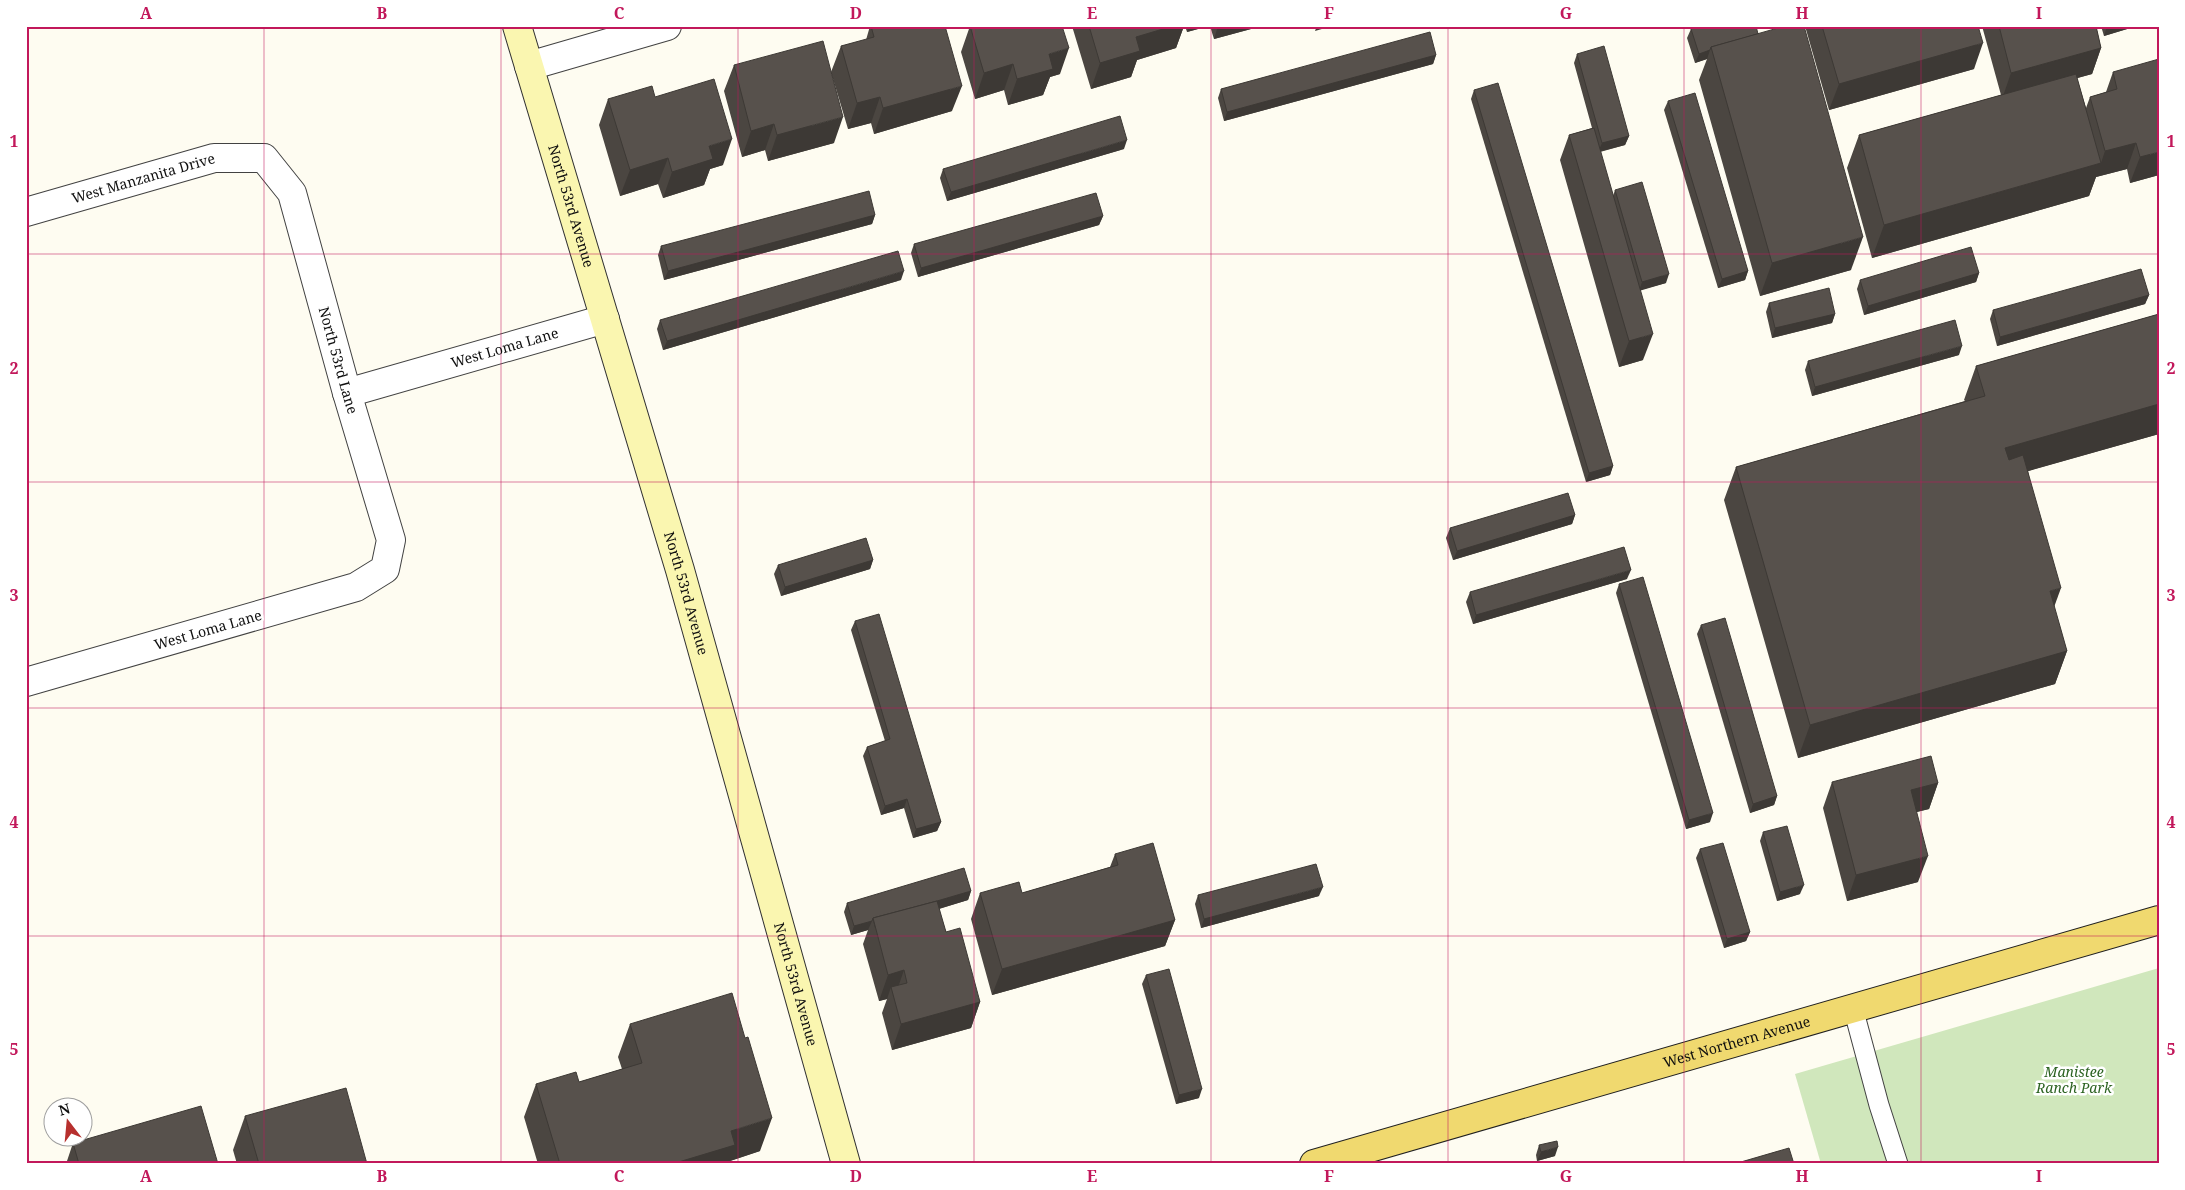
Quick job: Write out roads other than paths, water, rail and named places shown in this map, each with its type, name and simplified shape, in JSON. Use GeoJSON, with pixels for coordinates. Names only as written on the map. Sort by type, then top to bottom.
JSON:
{"type":"FeatureCollection","features":[{"type":"Feature","properties":{"kind":"main road","name":"West Northern Avenue"},"geometry":{"type":"LineString","coordinates":[[1314,1164],[2159,920]]}},
{"type":"Feature","properties":{"kind":"street","name":"North 53rd Avenue"},"geometry":{"type":"LineString","coordinates":[[518,26],[680,570],[846,1164]]}},
{"type":"Feature","properties":{"kind":"street"},"geometry":{"type":"LineString","coordinates":[[529,66],[667,26]]}},
{"type":"Feature","properties":{"kind":"street","name":"West Manzanita Drive"},"geometry":{"type":"LineString","coordinates":[[26,212],[214,158],[264,158]]}},
{"type":"Feature","properties":{"kind":"street","name":"North 53rd Lane"},"geometry":{"type":"LineString","coordinates":[[264,158],[292,193],[347,394],[391,540],[385,569]]}},
{"type":"Feature","properties":{"kind":"street","name":"West Loma Lane"},"geometry":{"type":"LineString","coordinates":[[347,394],[605,319]]}},
{"type":"Feature","properties":{"kind":"street","name":"West Loma Lane"},"geometry":{"type":"LineString","coordinates":[[26,682],[356,587],[385,569]]}},
{"type":"Feature","properties":{"kind":"lane"},"geometry":{"type":"LineString","coordinates":[[1853,1008],[1879,1105],[1898,1164]]}},
{"type":"Feature","properties":{"kind":"park label","name":"Manistee Ranch Park"},"geometry":{"type":"Point","coordinates":[2074,1080]}}]}
